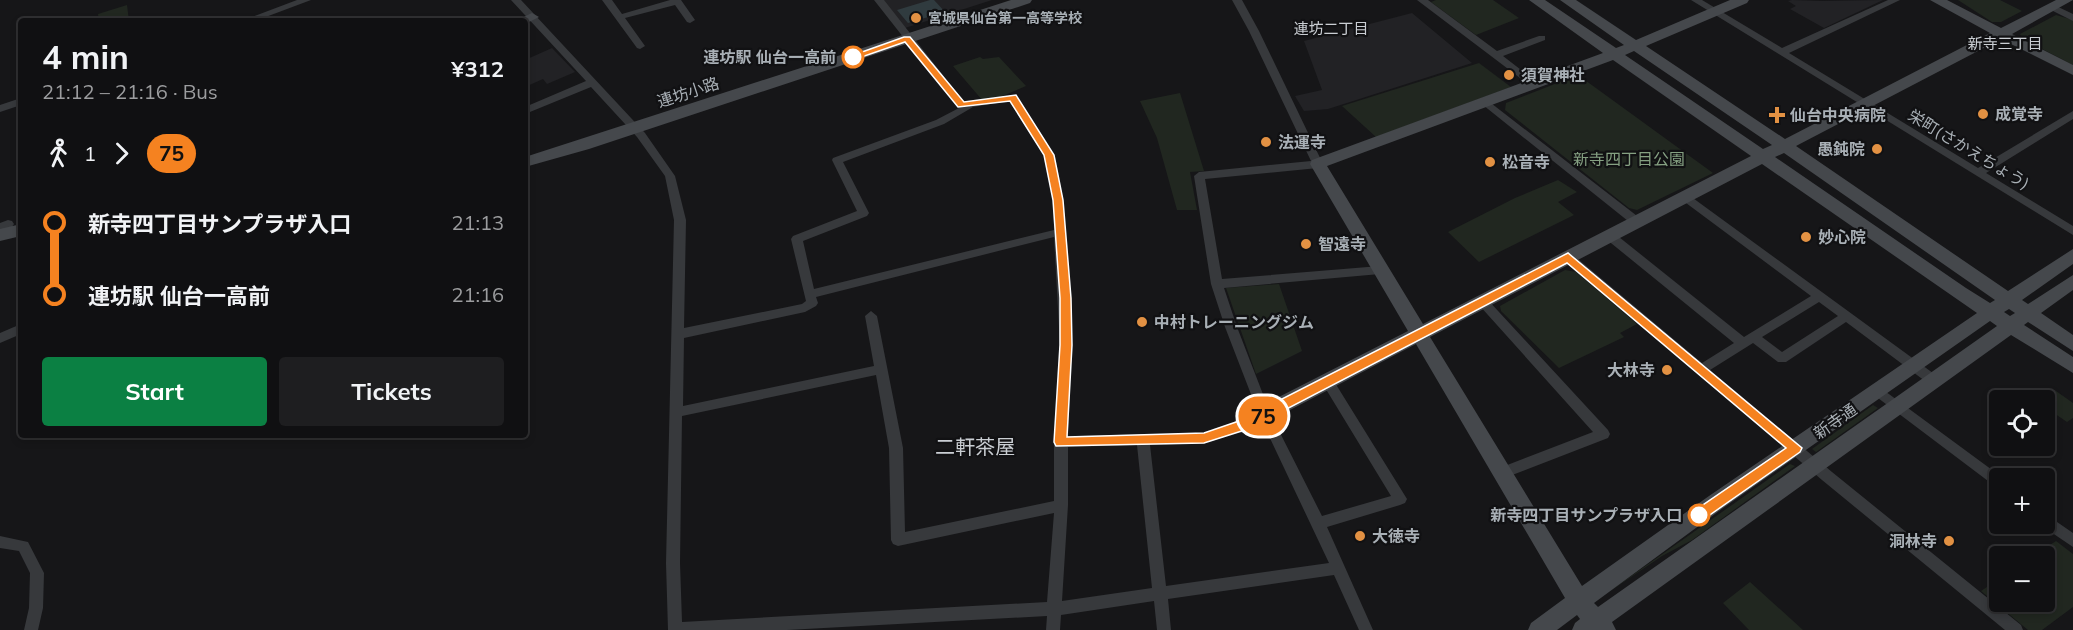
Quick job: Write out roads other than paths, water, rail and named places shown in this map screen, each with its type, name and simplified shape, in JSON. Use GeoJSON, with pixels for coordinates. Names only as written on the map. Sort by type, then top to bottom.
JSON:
{"type":"FeatureCollection","features":[{"type":"Feature","properties":{"kind":"street"},"geometry":{"type":"LineString","coordinates":[[255,18],[306,0]]}},
{"type":"Feature","properties":{"kind":"street"},"geometry":{"type":"LineString","coordinates":[[516,0],[526,18]]}},
{"type":"Feature","properties":{"kind":"street"},"geometry":{"type":"LineString","coordinates":[[607,0],[639,46]]}},
{"type":"Feature","properties":{"kind":"street"},"geometry":{"type":"LineString","coordinates":[[879,0],[907,39],[961,105],[969,106],[1012,98],[1045,147],[1052,163],[1058,200],[1066,345],[1061,442],[1061,505],[1053,630]]}},
{"type":"Feature","properties":{"kind":"street","name":"連坊小路"},"geometry":{"type":"LineString","coordinates":[[528,161],[636,128],[1025,0]]}},
{"type":"Feature","properties":{"kind":"street"},"geometry":{"type":"LineString","coordinates":[[1237,0],[1318,164],[1595,627]]}},
{"type":"Feature","properties":{"kind":"street"},"geometry":{"type":"LineString","coordinates":[[1422,0],[1534,85]]}},
{"type":"Feature","properties":{"kind":"street"},"geometry":{"type":"LineString","coordinates":[[1536,0],[1762,157],[2073,366]]}},
{"type":"Feature","properties":{"kind":"street"},"geometry":{"type":"LineString","coordinates":[[1567,0],[1637,45],[2073,344]]}},
{"type":"Feature","properties":{"kind":"street","name":"栄町(さかえちょう)"},"geometry":{"type":"LineString","coordinates":[[1696,0],[2073,231]]}},
{"type":"Feature","properties":{"kind":"street"},"geometry":{"type":"LineString","coordinates":[[1366,630],[1318,523],[1265,415],[1231,327],[1217,284],[1199,176],[1318,164],[1615,54],[1742,0]]}},
{"type":"Feature","properties":{"kind":"street"},"geometry":{"type":"LineString","coordinates":[[1782,52],[1895,0]]}},
{"type":"Feature","properties":{"kind":"street"},"geometry":{"type":"LineString","coordinates":[[1937,0],[2073,71]]}},
{"type":"Feature","properties":{"kind":"street"},"geometry":{"type":"LineString","coordinates":[[620,17],[676,1],[690,20]]}},
{"type":"Feature","properties":{"kind":"street"},"geometry":{"type":"LineString","coordinates":[[1061,442],[1204,438],[1243,425],[2059,4],[2073,18]]}},
{"type":"Feature","properties":{"kind":"street"},"geometry":{"type":"LineString","coordinates":[[528,20],[593,82],[636,128],[670,176],[677,201],[680,220],[673,562],[675,629],[1053,609],[1338,568]]}},
{"type":"Feature","properties":{"kind":"street"},"geometry":{"type":"LineString","coordinates":[[1496,55],[1542,38]]}},
{"type":"Feature","properties":{"kind":"street"},"geometry":{"type":"LineString","coordinates":[[528,110],[593,82]]}},
{"type":"Feature","properties":{"kind":"street"},"geometry":{"type":"LineString","coordinates":[[0,109],[18,102]]}},
{"type":"Feature","properties":{"kind":"street"},"geometry":{"type":"LineString","coordinates":[[1487,103],[1637,222]]}},
{"type":"Feature","properties":{"kind":"street"},"geometry":{"type":"LineString","coordinates":[[679,334],[805,308],[812,303],[797,239],[826,230],[834,223],[863,213],[837,160],[940,122],[969,106]]}},
{"type":"Feature","properties":{"kind":"street"},"geometry":{"type":"LineString","coordinates":[[1979,172],[2072,116]]}},
{"type":"Feature","properties":{"kind":"street"},"geometry":{"type":"LineString","coordinates":[[1686,197],[1933,380]]}},
{"type":"Feature","properties":{"kind":"street"},"geometry":{"type":"LineString","coordinates":[[810,294],[1060,232]]}},
{"type":"Feature","properties":{"kind":"street"},"geometry":{"type":"LineString","coordinates":[[1610,236],[1748,340],[1782,359],[1846,316]]}},
{"type":"Feature","properties":{"kind":"street","name":"新寺通"},"geometry":{"type":"LineString","coordinates":[[1539,630],[1795,448],[2073,255]]}},
{"type":"Feature","properties":{"kind":"street"},"geometry":{"type":"LineString","coordinates":[[1568,257],[1815,465],[2016,630]]}},
{"type":"Feature","properties":{"kind":"street"},"geometry":{"type":"LineString","coordinates":[[1217,284],[1380,270]]}},
{"type":"Feature","properties":{"kind":"street","name":"新寺通"},"geometry":{"type":"LineString","coordinates":[[1595,627],[1897,405],[2073,281]]}},
{"type":"Feature","properties":{"kind":"street"},"geometry":{"type":"LineString","coordinates":[[1702,369],[1819,296]]}},
{"type":"Feature","properties":{"kind":"street"},"geometry":{"type":"LineString","coordinates":[[1483,302],[1603,434],[1502,473]]}},
{"type":"Feature","properties":{"kind":"street"},"geometry":{"type":"LineString","coordinates":[[871,316],[896,448],[898,540],[1061,505]]}},
{"type":"Feature","properties":{"kind":"street"},"geometry":{"type":"LineString","coordinates":[[0,338],[18,330]]}},
{"type":"Feature","properties":{"kind":"street"},"geometry":{"type":"LineString","coordinates":[[677,412],[881,369]]}},
{"type":"Feature","properties":{"kind":"street"},"geometry":{"type":"LineString","coordinates":[[1318,523],[1400,500],[1328,382]]}},
{"type":"Feature","properties":{"kind":"street"},"geometry":{"type":"LineString","coordinates":[[1878,391],[1989,476]]}},
{"type":"Feature","properties":{"kind":"street"},"geometry":{"type":"LineString","coordinates":[[1143,440],[1164,630]]}},
{"type":"Feature","properties":{"kind":"street"},"geometry":{"type":"LineString","coordinates":[[2055,527],[2073,541]]}},
{"type":"Feature","properties":{"kind":"street"},"geometry":{"type":"LineString","coordinates":[[0,542],[23,546],[38,573],[36,608],[31,630]]}},
{"type":"Feature","properties":{"kind":"place","name":"宮城県仙台第一高等学校"},"geometry":{"type":"Point","coordinates":[916,18]}},
{"type":"Feature","properties":{"kind":"place","name":"連坊駅 仙台一高前"},"geometry":{"type":"Point","coordinates":[853,57]}},
{"type":"Feature","properties":{"kind":"place","name":"須賀神社"},"geometry":{"type":"Point","coordinates":[1509,75]}},
{"type":"Feature","properties":{"kind":"place","name":"成覚寺"},"geometry":{"type":"Point","coordinates":[1983,114]}},
{"type":"Feature","properties":{"kind":"place","name":"仙台中央病院"},"geometry":{"type":"Point","coordinates":[1777,115]}},
{"type":"Feature","properties":{"kind":"place","name":"法運寺"},"geometry":{"type":"Point","coordinates":[1266,142]}},
{"type":"Feature","properties":{"kind":"place","name":"愚鈍院"},"geometry":{"type":"Point","coordinates":[1877,149]}},
{"type":"Feature","properties":{"kind":"place","name":"松音寺"},"geometry":{"type":"Point","coordinates":[1490,162]}},
{"type":"Feature","properties":{"kind":"place","name":"妙心院"},"geometry":{"type":"Point","coordinates":[1806,237]}},
{"type":"Feature","properties":{"kind":"place","name":"智遠寺"},"geometry":{"type":"Point","coordinates":[1306,244]}},
{"type":"Feature","properties":{"kind":"place","name":"中村トレーニングジム"},"geometry":{"type":"Point","coordinates":[1142,322]}},
{"type":"Feature","properties":{"kind":"place","name":"大林寺"},"geometry":{"type":"Point","coordinates":[1667,370]}},
{"type":"Feature","properties":{"kind":"place","name":"新寺四丁目サンプラザ入口"},"geometry":{"type":"Point","coordinates":[1699,515]}},
{"type":"Feature","properties":{"kind":"place","name":"大徳寺"},"geometry":{"type":"Point","coordinates":[1360,536]}},
{"type":"Feature","properties":{"kind":"place","name":"洞林寺"},"geometry":{"type":"Point","coordinates":[1949,541]}},
{"type":"Feature","properties":{"kind":"district","name":"連坊二丁目"},"geometry":{"type":"Point","coordinates":[1331,28]}},
{"type":"Feature","properties":{"kind":"district","name":"新寺三丁目"},"geometry":{"type":"Point","coordinates":[2005,43]}},
{"type":"Feature","properties":{"kind":"district","name":"二軒茶屋"},"geometry":{"type":"Point","coordinates":[975,446]}},
{"type":"Feature","properties":{"kind":"park label","name":"新寺四丁目公園"},"geometry":{"type":"Point","coordinates":[1629,159]}}]}
